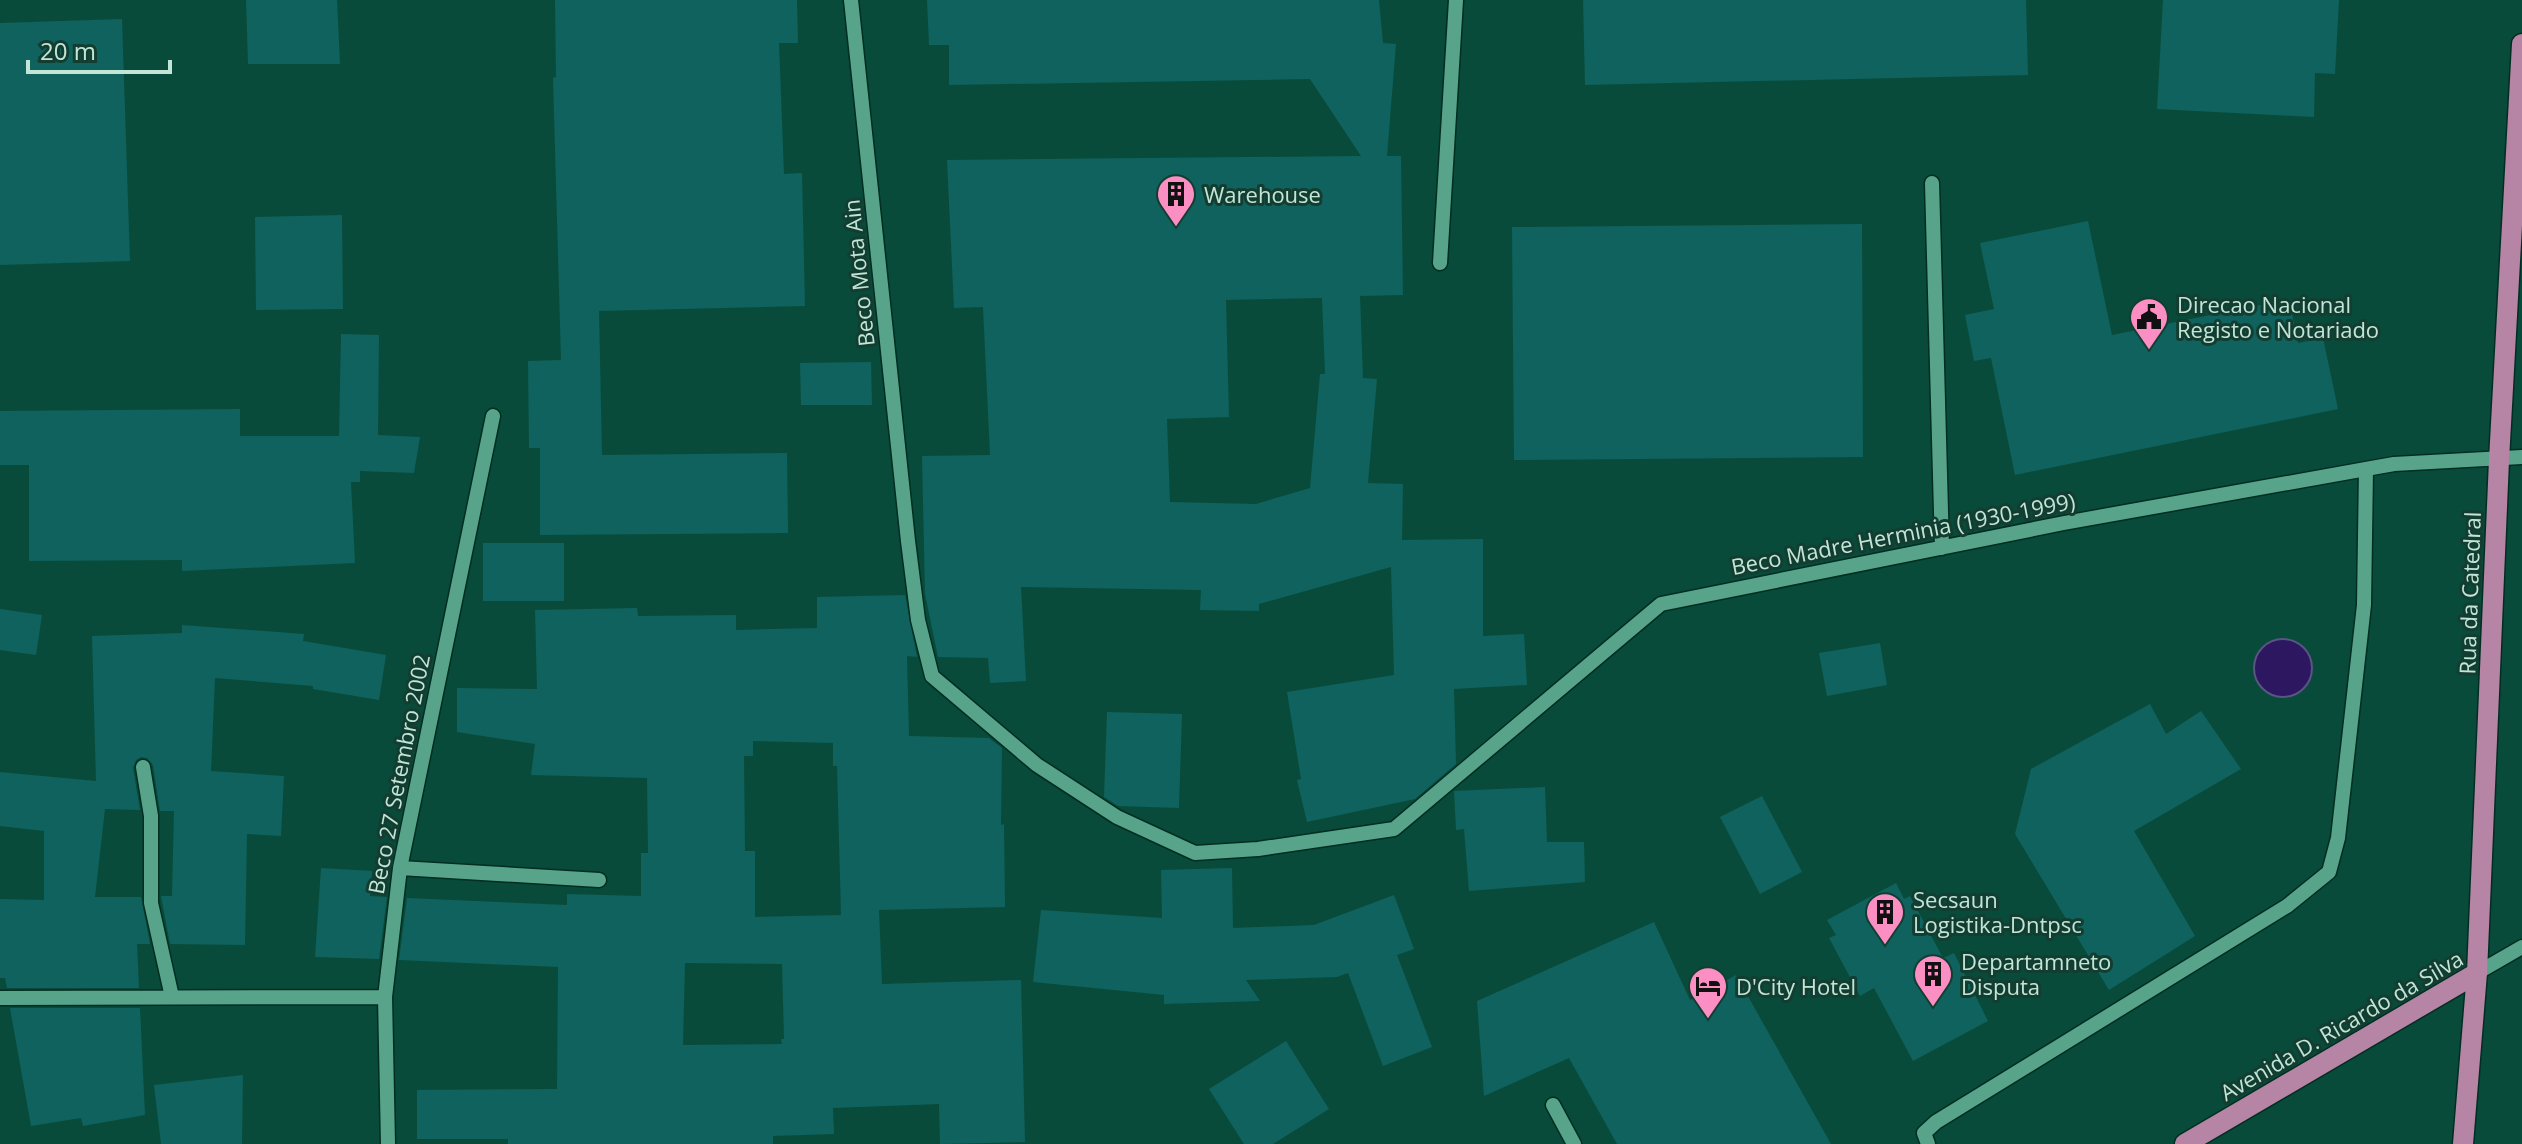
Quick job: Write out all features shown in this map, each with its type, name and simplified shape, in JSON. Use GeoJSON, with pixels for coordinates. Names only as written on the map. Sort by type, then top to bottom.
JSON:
{"type":"FeatureCollection","features":[{"type":"Feature","properties":{"kind":"main road","name":"Rua da Catedral"},"geometry":{"type":"LineString","coordinates":[[2463,1144],[2477,973],[2499,460],[2522,44]]}},
{"type":"Feature","properties":{"kind":"main road","name":"Avenida D. Ricardo da Silva"},"geometry":{"type":"LineString","coordinates":[[2185,1144],[2477,973]]}},
{"type":"Feature","properties":{"kind":"street","name":"Beco Mota Ain"},"geometry":{"type":"LineString","coordinates":[[851,0],[908,541],[918,620],[932,676],[1037,765],[1117,817],[1195,853],[1258,849],[1394,829]]}},
{"type":"Feature","properties":{"kind":"street"},"geometry":{"type":"LineString","coordinates":[[1440,263],[1456,0]]}},
{"type":"Feature","properties":{"kind":"street"},"geometry":{"type":"LineString","coordinates":[[1932,183],[1942,548]]}},
{"type":"Feature","properties":{"kind":"street","name":"Beco 27 Setembro 2002"},"geometry":{"type":"LineString","coordinates":[[388,1144],[385,997],[400,868],[493,416]]}},
{"type":"Feature","properties":{"kind":"street","name":"Beco Madre Herminia (1930-1999)"},"geometry":{"type":"LineString","coordinates":[[1394,829],[1661,604],[2079,520],[2394,464],[2522,457]]}},
{"type":"Feature","properties":{"kind":"street"},"geometry":{"type":"LineString","coordinates":[[1928,1144],[1924,1133],[1936,1122],[2287,906],[2329,872],[2338,838],[2364,605],[2366,469]]}},
{"type":"Feature","properties":{"kind":"street"},"geometry":{"type":"LineString","coordinates":[[143,767],[151,816],[151,903],[172,997]]}},
{"type":"Feature","properties":{"kind":"street"},"geometry":{"type":"LineString","coordinates":[[400,868],[599,880]]}},
{"type":"Feature","properties":{"kind":"street","name":"Avenida D. Ricardo da Silva"},"geometry":{"type":"LineString","coordinates":[[2477,973],[2522,947]]}},
{"type":"Feature","properties":{"kind":"street"},"geometry":{"type":"LineString","coordinates":[[0,998],[385,997]]}},
{"type":"Feature","properties":{"kind":"street"},"geometry":{"type":"LineString","coordinates":[[1553,1105],[1574,1144]]}},
{"type":"Feature","properties":{"kind":"shaded area"},"geometry":{"type":"Polygon","coordinates":[[[2283,639],[2294,641],[2303,648],[2310,657],[2310,679],[2303,688],[2294,695],[2283,697],[2272,695],[2263,688],[2256,679],[2254,668],[2256,657],[2263,648],[2272,641],[2283,639]]]}},
{"type":"Feature","properties":{"kind":"building"},"geometry":{"type":"Polygon","coordinates":[[[246,0],[337,0],[340,64],[248,64],[246,0]]]}},
{"type":"Feature","properties":{"kind":"building"},"geometry":{"type":"Polygon","coordinates":[[[555,0],[797,0],[798,43],[779,43],[784,174],[802,173],[805,306],[599,311],[602,455],[787,453],[788,533],[540,535],[540,448],[529,448],[528,361],[561,360],[553,78],[556,77],[555,0]]]}},
{"type":"Feature","properties":{"kind":"building"},"geometry":{"type":"Polygon","coordinates":[[[927,0],[1379,0],[1383,43],[1396,44],[1387,156],[1401,156],[1403,295],[1360,296],[1363,378],[1377,379],[1368,483],[1403,484],[1402,540],[1483,539],[1483,636],[1524,634],[1527,685],[1454,689],[1456,764],[1415,799],[1307,822],[1297,780],[1301,779],[1287,692],[1394,675],[1391,567],[1259,604],[1259,611],[1200,610],[1201,590],[1021,587],[1026,681],[990,683],[988,658],[938,657],[925,594],[922,456],[990,455],[983,307],[954,308],[947,160],[1361,156],[1310,79],[949,85],[949,45],[929,45],[927,0]],[[1322,298],[1226,300],[1229,417],[1167,419],[1170,502],[1256,504],[1310,488],[1320,374],[1325,374],[1322,298]]]}},
{"type":"Feature","properties":{"kind":"building"},"geometry":{"type":"Polygon","coordinates":[[[1583,0],[2026,0],[2028,75],[1585,85],[1583,0]]]}},
{"type":"Feature","properties":{"kind":"building"},"geometry":{"type":"Polygon","coordinates":[[[2163,0],[2339,0],[2335,74],[2315,73],[2314,117],[2157,109],[2163,0]]]}},
{"type":"Feature","properties":{"kind":"building"},"geometry":{"type":"Polygon","coordinates":[[[122,19],[130,261],[0,265],[0,23],[122,19]]]}},
{"type":"Feature","properties":{"kind":"building"},"geometry":{"type":"Polygon","coordinates":[[[342,215],[343,309],[256,310],[255,217],[342,215]]]}},
{"type":"Feature","properties":{"kind":"building","name":"Direcao Nacional Registo e Notariado"},"geometry":{"type":"Polygon","coordinates":[[[2088,221],[2112,335],[2289,299],[2298,343],[2323,338],[2338,409],[2015,475],[1991,358],[1974,361],[1965,315],[1994,309],[1980,243],[2088,221]]]}},
{"type":"Feature","properties":{"kind":"building"},"geometry":{"type":"Polygon","coordinates":[[[1862,224],[1863,457],[1514,460],[1512,227],[1862,224]]]}},
{"type":"Feature","properties":{"kind":"building"},"geometry":{"type":"Polygon","coordinates":[[[341,334],[379,335],[378,435],[420,437],[414,473],[360,471],[360,482],[351,482],[355,563],[182,571],[182,560],[29,561],[29,465],[0,465],[0,411],[240,409],[240,436],[339,436],[341,334]]]}},
{"type":"Feature","properties":{"kind":"building"},"geometry":{"type":"Polygon","coordinates":[[[871,362],[872,405],[801,405],[800,363],[871,362]]]}},
{"type":"Feature","properties":{"kind":"building"},"geometry":{"type":"Polygon","coordinates":[[[483,543],[564,543],[564,601],[483,601],[483,543]]]}},
{"type":"Feature","properties":{"kind":"building"},"geometry":{"type":"Polygon","coordinates":[[[905,595],[917,657],[907,656],[909,736],[989,738],[1002,748],[1001,825],[1004,824],[1005,907],[879,910],[882,984],[1021,980],[1025,1142],[940,1144],[939,1104],[833,1108],[834,1134],[773,1136],[773,1144],[508,1144],[508,1139],[417,1139],[417,1090],[557,1089],[558,967],[399,960],[407,898],[567,905],[567,894],[641,896],[641,853],[648,853],[647,778],[531,775],[535,744],[457,732],[457,688],[537,689],[535,610],[637,608],[638,616],[736,615],[736,630],[817,628],[817,597],[905,595]],[[753,741],[753,756],[744,756],[745,851],[755,851],[755,917],[841,915],[837,766],[833,766],[833,743],[753,741]],[[685,963],[683,1045],[782,1044],[782,964],[685,963]]]}},
{"type":"Feature","properties":{"kind":"building"},"geometry":{"type":"Polygon","coordinates":[[[0,609],[42,615],[36,655],[0,650],[0,609]]]}},
{"type":"Feature","properties":{"kind":"building"},"geometry":{"type":"Polygon","coordinates":[[[182,625],[304,634],[303,641],[386,655],[379,700],[313,689],[313,686],[215,678],[211,771],[284,776],[281,836],[247,834],[245,945],[170,944],[161,896],[172,896],[174,811],[160,811],[153,765],[147,758],[141,757],[133,768],[140,810],[105,809],[95,897],[141,897],[150,944],[137,944],[139,988],[7,988],[5,978],[0,978],[0,899],[44,900],[44,831],[0,826],[0,772],[96,781],[92,636],[182,633],[182,625]]]}},
{"type":"Feature","properties":{"kind":"building"},"geometry":{"type":"Polygon","coordinates":[[[1880,643],[1887,685],[1827,696],[1819,653],[1880,643]]]}},
{"type":"Feature","properties":{"kind":"building"},"geometry":{"type":"Polygon","coordinates":[[[2150,704],[2166,734],[2201,711],[2241,769],[2134,831],[2195,936],[2109,990],[2015,834],[2031,769],[2150,704]]]}},
{"type":"Feature","properties":{"kind":"building"},"geometry":{"type":"Polygon","coordinates":[[[1107,712],[1182,714],[1179,808],[1118,806],[1104,797],[1107,712]]]}},
{"type":"Feature","properties":{"kind":"building"},"geometry":{"type":"Polygon","coordinates":[[[1545,787],[1547,842],[1584,842],[1585,882],[1469,891],[1464,829],[1456,830],[1454,791],[1545,787]]]}},
{"type":"Feature","properties":{"kind":"building"},"geometry":{"type":"Polygon","coordinates":[[[1762,796],[1802,872],[1760,894],[1720,817],[1762,796]]]}},
{"type":"Feature","properties":{"kind":"building"},"geometry":{"type":"Polygon","coordinates":[[[321,868],[372,871],[370,896],[387,897],[379,959],[315,957],[321,868]]]}},
{"type":"Feature","properties":{"kind":"building"},"geometry":{"type":"Polygon","coordinates":[[[1232,868],[1233,928],[1314,925],[1394,895],[1414,949],[1397,955],[1432,1047],[1383,1066],[1348,973],[1337,977],[1246,980],[1260,1001],[1164,1004],[1164,995],[1033,982],[1041,910],[1162,918],[1161,870],[1232,868]]]}},
{"type":"Feature","properties":{"kind":"building"},"geometry":{"type":"Polygon","coordinates":[[[1896,883],[1904,899],[1910,896],[1943,958],[1954,953],[1988,1021],[1913,1061],[1874,988],[1860,996],[1829,938],[1836,935],[1827,920],[1896,883]]]}},
{"type":"Feature","properties":{"kind":"building"},"geometry":{"type":"Polygon","coordinates":[[[1654,922],[1690,1000],[1736,975],[1831,1144],[1617,1144],[1569,1058],[1484,1096],[1477,1001],[1654,922]]]}},
{"type":"Feature","properties":{"kind":"building"},"geometry":{"type":"Polygon","coordinates":[[[10,1008],[140,1008],[145,1115],[83,1126],[81,1118],[31,1126],[10,1008]]]}},
{"type":"Feature","properties":{"kind":"building"},"geometry":{"type":"Polygon","coordinates":[[[1286,1041],[1329,1109],[1273,1144],[1244,1144],[1209,1089],[1286,1041]]]}},
{"type":"Feature","properties":{"kind":"building"},"geometry":{"type":"Polygon","coordinates":[[[243,1075],[242,1144],[161,1144],[154,1085],[243,1075]]]}},
{"type":"Feature","properties":{"kind":"place","name":"Warehouse"},"geometry":{"type":"Point","coordinates":[1176,228]}},
{"type":"Feature","properties":{"kind":"place","name":"Direcao Nacional Registo e Notariado"},"geometry":{"type":"Point","coordinates":[2149,351]}},
{"type":"Feature","properties":{"kind":"place","name":"Secsaun Logistika-Dntpsc"},"geometry":{"type":"Point","coordinates":[1885,946]}},
{"type":"Feature","properties":{"kind":"place","name":"Departamneto Disputa"},"geometry":{"type":"Point","coordinates":[1933,1008]}},
{"type":"Feature","properties":{"kind":"place","name":"D'City Hotel"},"geometry":{"type":"Point","coordinates":[1708,1020]}}]}
